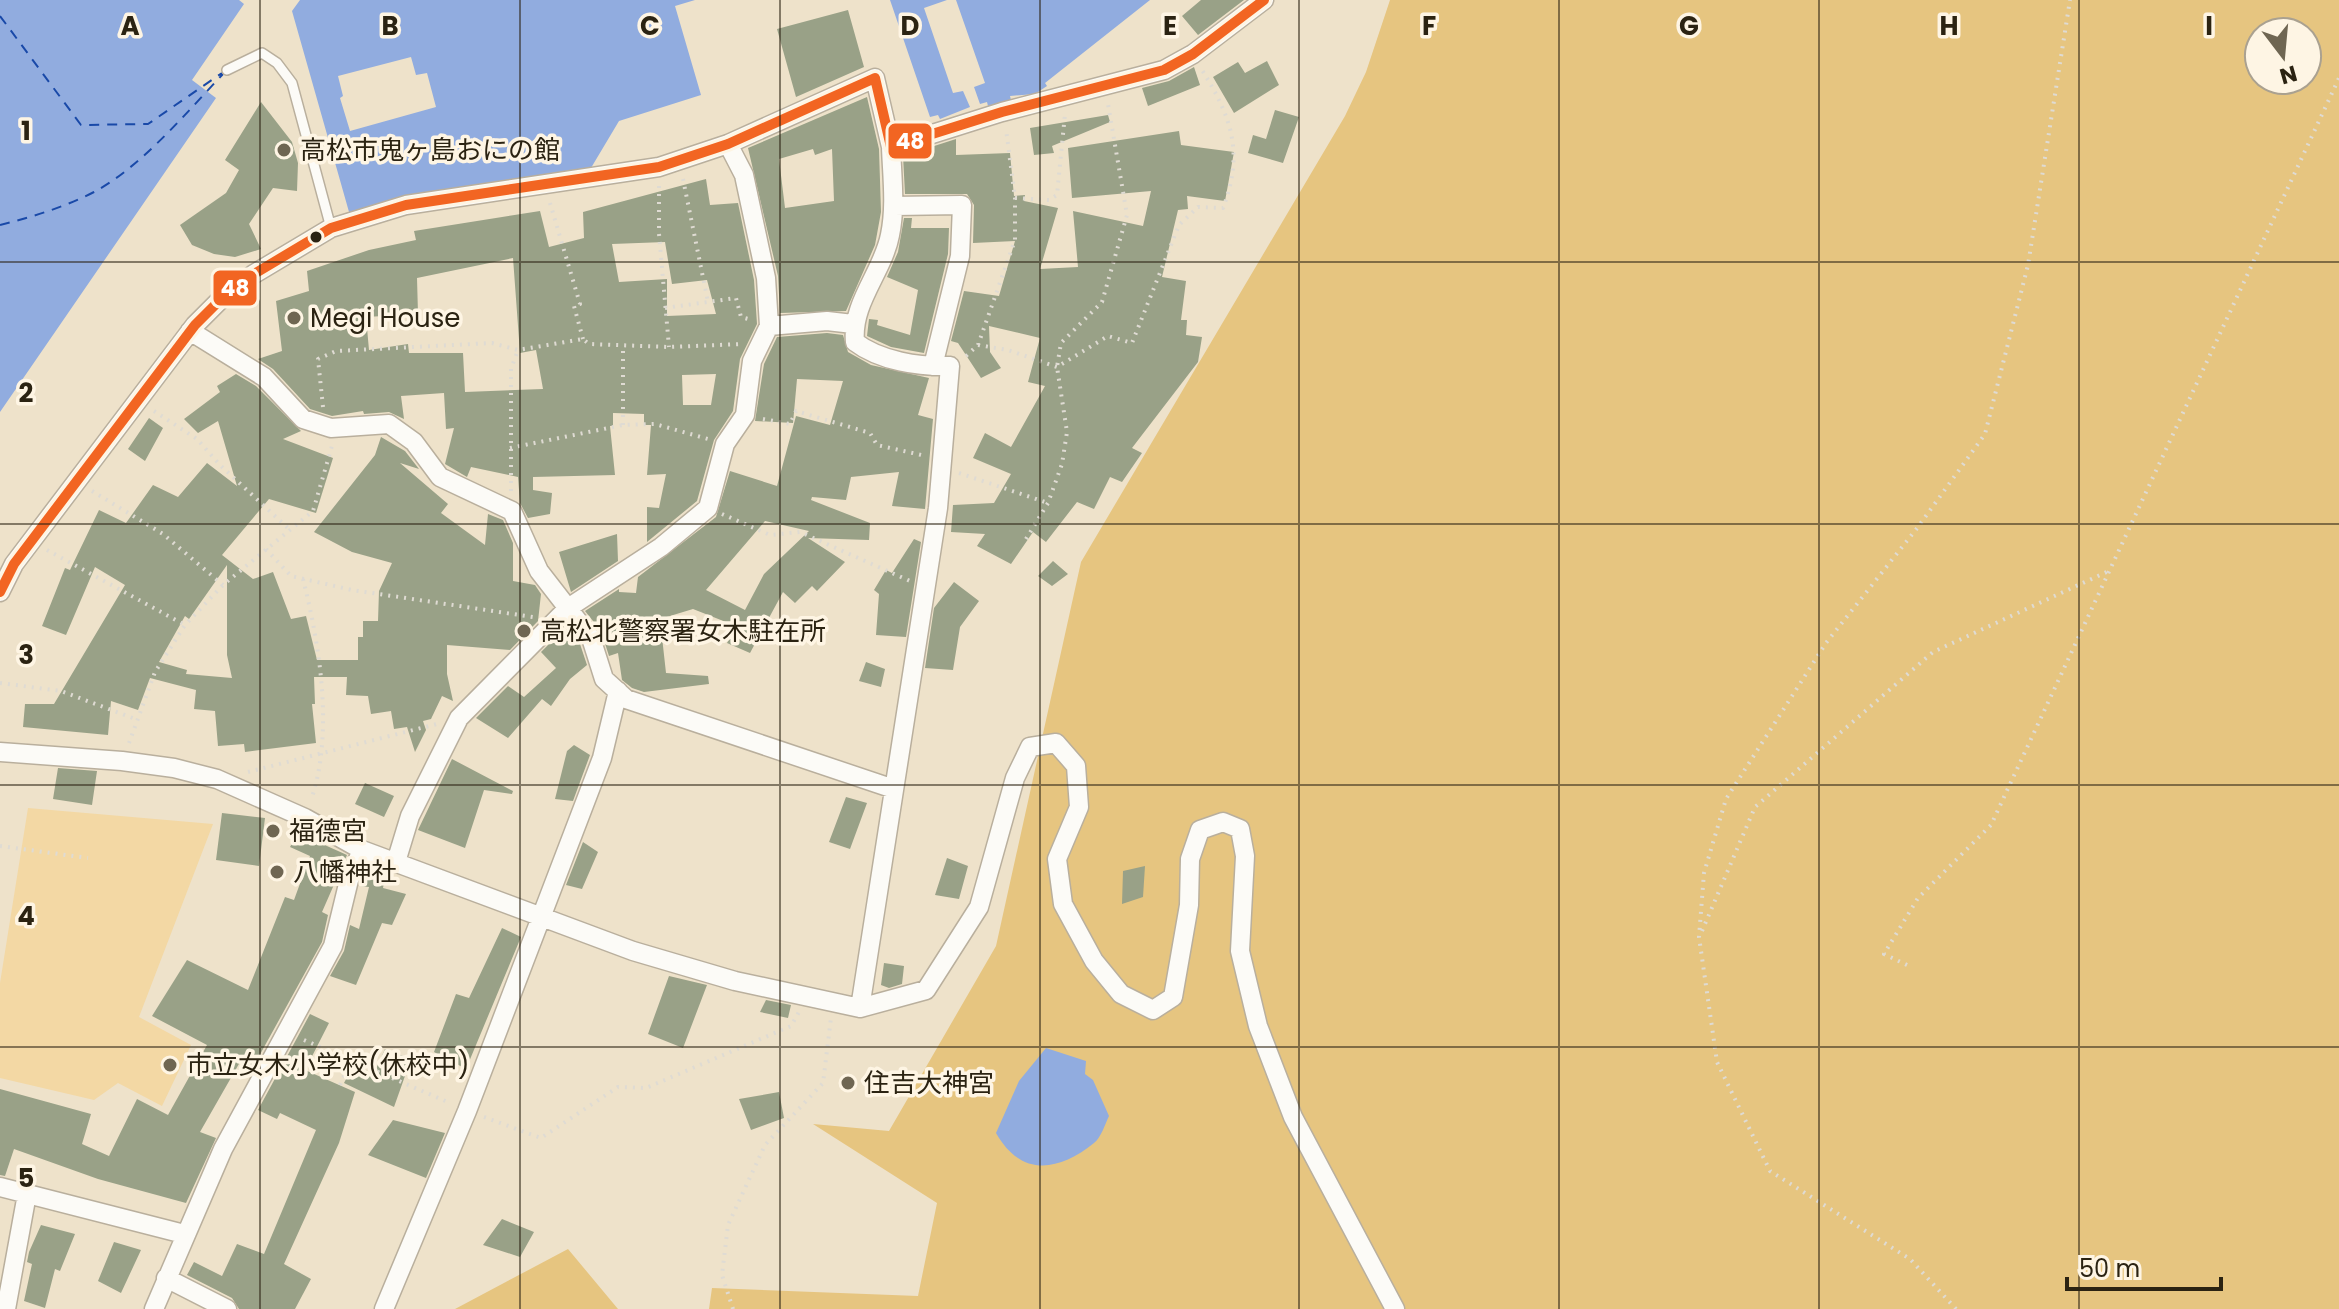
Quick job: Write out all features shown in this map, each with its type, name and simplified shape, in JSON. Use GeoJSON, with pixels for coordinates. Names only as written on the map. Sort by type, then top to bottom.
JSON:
{"type":"FeatureCollection","features":[{"type":"Feature","properties":{"kind":"street"},"geometry":{"type":"LineString","coordinates":[[891,147],[1002,112],[1164,70],[1193,54],[1264,0]]}},
{"type":"Feature","properties":{"kind":"street"},"geometry":{"type":"LineString","coordinates":[[0,592],[14,564],[190,331],[233,289],[331,228],[406,205],[659,167],[728,144],[875,78],[891,147],[894,206],[889,238],[853,324],[855,342],[865,349],[942,366]]}},
{"type":"Feature","properties":{"kind":"street"},"geometry":{"type":"LineString","coordinates":[[396,862],[410,816],[459,718],[562,614],[661,547],[708,508],[725,444],[745,415],[752,361],[765,334],[766,278],[744,175],[728,144]]}},
{"type":"Feature","properties":{"kind":"street"},"geometry":{"type":"LineString","coordinates":[[860,1008],[943,463],[942,366],[960,256],[962,205],[894,206]]}},
{"type":"Feature","properties":{"kind":"street"},"geometry":{"type":"LineString","coordinates":[[765,334],[827,321],[853,324]]}},
{"type":"Feature","properties":{"kind":"street"},"geometry":{"type":"LineString","coordinates":[[190,331],[264,377],[303,419],[328,427],[389,424],[414,442],[440,477],[512,511],[562,614],[591,638],[604,679],[626,699],[894,789]]}},
{"type":"Feature","properties":{"kind":"street"},"geometry":{"type":"LineString","coordinates":[[384,1309],[467,1111],[602,758],[618,691]]}},
{"type":"Feature","properties":{"kind":"street"},"geometry":{"type":"LineString","coordinates":[[0,752],[122,761],[174,768],[217,779],[305,818],[362,850],[541,914],[633,951],[735,981],[860,1008],[926,990],[979,907],[1015,778],[1030,747],[1056,743],[1076,766],[1079,807],[1057,859],[1063,904],[1094,961],[1121,994],[1153,1010],[1173,997],[1189,905],[1190,859],[1200,830],[1223,822],[1240,829],[1245,856],[1240,951],[1258,1026],[1293,1117],[1395,1309]]}},
{"type":"Feature","properties":{"kind":"street"},"geometry":{"type":"LineString","coordinates":[[154,1309],[223,1149],[333,946],[349,880],[362,850]]}},
{"type":"Feature","properties":{"kind":"street"},"geometry":{"type":"LineString","coordinates":[[0,1187],[184,1234]]}},
{"type":"Feature","properties":{"kind":"street"},"geometry":{"type":"LineString","coordinates":[[6,1309],[27,1194]]}},
{"type":"Feature","properties":{"kind":"street"},"geometry":{"type":"LineString","coordinates":[[166,1278],[227,1309]]}},
{"type":"Feature","properties":{"kind":"lane"},"geometry":{"type":"LineString","coordinates":[[227,70],[262,53],[277,63],[292,83],[331,228]]}},
{"type":"Feature","properties":{"kind":"path"},"geometry":{"type":"LineString","coordinates":[[1956,1309],[1910,1259],[1770,1171],[1717,1062],[1699,937],[1704,873],[1726,799],[1826,643],[1918,527],[1985,434],[2028,265],[2070,0]]}},
{"type":"Feature","properties":{"kind":"path"},"geometry":{"type":"LineString","coordinates":[[1057,367],[1108,336],[1132,343],[1179,225],[1198,207],[1223,208],[1234,178],[1233,138],[1223,105],[1193,54]]}},
{"type":"Feature","properties":{"kind":"path"},"geometry":{"type":"LineString","coordinates":[[1907,965],[1884,954],[1918,898],[1991,825],[2053,688],[2113,569],[2339,78]]}},
{"type":"Feature","properties":{"kind":"path"},"geometry":{"type":"LineString","coordinates":[[1026,539],[1048,503],[1062,464],[1067,432],[1057,367],[1061,343],[1102,302],[1127,215],[1104,86]]}},
{"type":"Feature","properties":{"kind":"path"},"geometry":{"type":"LineString","coordinates":[[1015,198],[1049,200],[1057,195],[1065,96]]}},
{"type":"Feature","properties":{"kind":"path"},"geometry":{"type":"LineString","coordinates":[[978,345],[1015,240],[1015,198],[1002,112]]}},
{"type":"Feature","properties":{"kind":"path"},"geometry":{"type":"LineString","coordinates":[[679,160],[708,302]]}},
{"type":"Feature","properties":{"kind":"path"},"geometry":{"type":"LineString","coordinates":[[659,167],[659,234],[669,347]]}},
{"type":"Feature","properties":{"kind":"path"},"geometry":{"type":"LineString","coordinates":[[545,186],[580,304],[574,306],[583,339],[589,344],[669,347],[765,334]]}},
{"type":"Feature","properties":{"kind":"path"},"geometry":{"type":"LineString","coordinates":[[665,308],[736,298],[741,317],[765,334]]}},
{"type":"Feature","properties":{"kind":"path"},"geometry":{"type":"LineString","coordinates":[[122,761],[155,672],[185,625],[223,585],[313,511],[332,449],[318,359],[336,351],[492,343],[518,350],[583,339]]}},
{"type":"Feature","properties":{"kind":"path"},"geometry":{"type":"LineString","coordinates":[[942,366],[978,345],[1008,350],[1057,367]]}},
{"type":"Feature","properties":{"kind":"path"},"geometry":{"type":"LineString","coordinates":[[623,346],[623,425]]}},
{"type":"Feature","properties":{"kind":"path"},"geometry":{"type":"LineString","coordinates":[[512,511],[511,369],[518,350]]}},
{"type":"Feature","properties":{"kind":"path"},"geometry":{"type":"LineString","coordinates":[[137,401],[197,439],[290,530]]}},
{"type":"Feature","properties":{"kind":"path"},"geometry":{"type":"LineString","coordinates":[[745,415],[790,424],[796,411],[870,433],[877,445],[943,463],[1048,503]]}},
{"type":"Feature","properties":{"kind":"path"},"geometry":{"type":"LineString","coordinates":[[510,448],[623,425],[655,424],[725,444]]}},
{"type":"Feature","properties":{"kind":"path"},"geometry":{"type":"LineString","coordinates":[[77,482],[163,534],[223,585]]}},
{"type":"Feature","properties":{"kind":"path"},"geometry":{"type":"LineString","coordinates":[[708,508],[770,535],[800,532],[924,587]]}},
{"type":"Feature","properties":{"kind":"path"},"geometry":{"type":"LineString","coordinates":[[31,541],[185,625]]}},
{"type":"Feature","properties":{"kind":"path"},"geometry":{"type":"LineString","coordinates":[[266,549],[291,576],[352,590],[562,614]]}},
{"type":"Feature","properties":{"kind":"path"},"geometry":{"type":"LineString","coordinates":[[1699,937],[1755,807],[1933,652],[2113,569]]}},
{"type":"Feature","properties":{"kind":"path"},"geometry":{"type":"LineString","coordinates":[[303,579],[318,641],[322,753],[322,767],[305,818]]}},
{"type":"Feature","properties":{"kind":"path"},"geometry":{"type":"LineString","coordinates":[[0,683],[61,691],[138,720]]}},
{"type":"Feature","properties":{"kind":"path"},"geometry":{"type":"LineString","coordinates":[[217,779],[459,718]]}},
{"type":"Feature","properties":{"kind":"path"},"geometry":{"type":"LineString","coordinates":[[0,846],[88,858]]}},
{"type":"Feature","properties":{"kind":"path"},"geometry":{"type":"LineString","coordinates":[[287,1033],[467,1111],[541,1138],[618,1087],[646,1088],[791,1026],[807,998]]}},
{"type":"Feature","properties":{"kind":"path"},"geometry":{"type":"LineString","coordinates":[[733,1309],[722,1275],[728,1225],[765,1145],[823,1083],[832,1004]]}},
{"type":"Feature","properties":{"kind":"path"},"geometry":{"type":"LineString","coordinates":[[340,1085],[351,1060]]}},
{"type":"Feature","properties":{"kind":"shaded area"},"geometry":{"type":"Polygon","coordinates":[[[1390,0],[2339,0],[2339,1309],[709,1309],[712,1288],[918,1296],[937,1203],[813,1124],[889,1131],[996,946],[1081,562],[1345,116],[1366,72],[1390,0]]]}},
{"type":"Feature","properties":{"kind":"shaded area"},"geometry":{"type":"Polygon","coordinates":[[[28,808],[213,824],[139,1017],[191,1045],[162,1106],[118,1083],[94,1100],[0,1078],[0,983],[28,808]]]}},
{"type":"Feature","properties":{"kind":"shaded area"},"geometry":{"type":"Polygon","coordinates":[[[568,1249],[618,1309],[455,1309],[568,1249]]]}},
{"type":"Feature","properties":{"kind":"water"},"geometry":{"type":"Polygon","coordinates":[[[0,0],[239,0],[244,4],[192,80],[216,98],[0,412],[0,0]]]}},
{"type":"Feature","properties":{"kind":"water"},"geometry":{"type":"Polygon","coordinates":[[[300,0],[695,0],[675,6],[701,95],[619,121],[585,178],[351,219],[292,11],[300,0]]]}},
{"type":"Feature","properties":{"kind":"water"},"geometry":{"type":"Polygon","coordinates":[[[890,0],[947,0],[924,8],[953,93],[963,91],[970,107],[940,119],[938,115],[930,117],[890,0]]]}},
{"type":"Feature","properties":{"kind":"water"},"geometry":{"type":"Polygon","coordinates":[[[956,0],[1150,0],[1035,94],[1010,96],[1011,100],[988,106],[987,102],[980,104],[974,87],[985,83],[956,0]]]}},
{"type":"Feature","properties":{"kind":"water"},"geometry":{"type":"Polygon","coordinates":[[[1046,1048],[1086,1061],[1085,1074],[1093,1080],[1109,1116],[1094,1143],[1067,1160],[1041,1165],[1017,1157],[996,1133],[1019,1081],[1046,1048]]]}},
{"type":"Feature","properties":{"kind":"pier"},"geometry":{"type":"Polygon","coordinates":[[[411,57],[416,75],[427,73],[436,107],[350,131],[340,98],[343,96],[338,76],[411,57]]]}},
{"type":"Feature","properties":{"kind":"building"},"geometry":{"type":"Polygon","coordinates":[[[1201,0],[1244,0],[1198,35],[1182,16],[1201,0]]]}},
{"type":"Feature","properties":{"kind":"building"},"geometry":{"type":"Polygon","coordinates":[[[848,10],[864,67],[796,97],[777,29],[848,10]]]}},
{"type":"Feature","properties":{"kind":"building"},"geometry":{"type":"Polygon","coordinates":[[[1267,61],[1279,85],[1234,113],[1213,77],[1238,62],[1245,73],[1267,61]]]}},
{"type":"Feature","properties":{"kind":"building"},"geometry":{"type":"Polygon","coordinates":[[[1194,67],[1200,85],[1148,106],[1142,88],[1169,81],[1194,67]]]}},
{"type":"Feature","properties":{"kind":"building"},"geometry":{"type":"Polygon","coordinates":[[[867,97],[879,149],[881,212],[875,245],[846,311],[780,313],[778,276],[748,148],[867,97]],[[813,149],[779,159],[785,208],[834,201],[832,149],[815,155],[813,149]]]}},
{"type":"Feature","properties":{"kind":"building"},"geometry":{"type":"Polygon","coordinates":[[[261,102],[292,142],[298,163],[297,191],[273,188],[249,224],[261,249],[235,257],[214,254],[192,245],[180,225],[226,193],[239,170],[225,160],[261,102]]]}},
{"type":"Feature","properties":{"kind":"building"},"geometry":{"type":"Polygon","coordinates":[[[1275,110],[1299,117],[1283,163],[1248,153],[1253,135],[1266,139],[1275,110]]]}},
{"type":"Feature","properties":{"kind":"building"},"geometry":{"type":"Polygon","coordinates":[[[1108,115],[1110,122],[1052,146],[1054,153],[1034,155],[1030,128],[1108,115]]]}},
{"type":"Feature","properties":{"kind":"building"},"geometry":{"type":"Polygon","coordinates":[[[1179,131],[1181,145],[1234,152],[1225,201],[1187,196],[1188,209],[1178,210],[1162,277],[1186,281],[1181,320],[1187,320],[1186,335],[1202,337],[1198,362],[1132,448],[1142,453],[1122,482],[1110,477],[1094,509],[1077,502],[1046,542],[1033,532],[1011,564],[977,546],[985,534],[951,532],[953,505],[994,503],[1011,474],[973,458],[985,433],[1011,447],[1045,386],[1028,382],[1040,338],[989,326],[990,352],[1001,368],[981,378],[958,343],[951,341],[964,291],[999,296],[1015,241],[973,243],[974,205],[967,194],[905,194],[903,156],[956,139],[956,155],[1010,153],[1014,196],[1025,195],[1024,201],[1058,208],[1040,269],[1078,267],[1073,211],[1143,226],[1151,191],[1072,198],[1068,148],[1179,131]]]}},
{"type":"Feature","properties":{"kind":"building"},"geometry":{"type":"Polygon","coordinates":[[[706,179],[710,205],[738,203],[754,280],[757,324],[740,359],[733,411],[714,440],[697,501],[647,542],[647,507],[659,508],[666,474],[647,475],[651,425],[644,425],[644,414],[613,413],[613,426],[610,426],[615,475],[533,477],[533,490],[552,493],[550,514],[528,518],[520,503],[518,477],[471,467],[467,477],[445,464],[454,428],[446,429],[444,393],[401,396],[404,419],[389,412],[364,414],[363,411],[332,416],[310,409],[273,369],[258,359],[282,351],[276,301],[309,291],[307,271],[369,250],[416,240],[414,231],[540,211],[549,247],[584,238],[583,212],[706,179]],[[665,242],[612,244],[619,282],[667,279],[667,316],[716,314],[707,280],[672,284],[665,242]],[[513,258],[417,278],[418,314],[366,317],[369,350],[408,344],[409,353],[463,353],[465,392],[543,389],[536,350],[520,353],[513,258]],[[716,374],[682,375],[683,405],[711,405],[716,374]]]}},
{"type":"Feature","properties":{"kind":"building"},"geometry":{"type":"Polygon","coordinates":[[[904,218],[912,218],[911,228],[949,228],[948,254],[924,353],[891,347],[867,336],[869,319],[878,320],[877,325],[910,335],[918,290],[887,277],[898,252],[904,218]]]}},
{"type":"Feature","properties":{"kind":"building"},"geometry":{"type":"Polygon","coordinates":[[[827,333],[843,335],[848,352],[871,365],[929,378],[918,415],[933,419],[925,509],[892,506],[899,472],[851,477],[846,500],[812,497],[811,500],[870,523],[869,540],[808,538],[845,562],[817,591],[812,586],[795,603],[783,592],[750,653],[727,643],[736,626],[693,609],[660,619],[666,673],[708,676],[709,684],[644,692],[632,688],[622,680],[618,653],[609,656],[601,631],[585,611],[619,589],[619,592],[636,593],[638,577],[716,517],[730,471],[777,486],[796,416],[830,425],[843,381],[797,379],[793,423],[755,421],[764,364],[777,337],[827,333]],[[765,521],[706,590],[745,610],[764,574],[809,531],[765,521]]]}},
{"type":"Feature","properties":{"kind":"building"},"geometry":{"type":"Polygon","coordinates":[[[236,374],[256,386],[301,431],[283,439],[333,458],[316,513],[269,499],[222,555],[253,579],[273,572],[291,619],[306,616],[317,660],[358,660],[358,637],[363,637],[363,621],[378,621],[379,591],[392,563],[352,552],[314,532],[375,455],[381,437],[405,451],[419,469],[400,463],[448,504],[441,513],[485,545],[488,514],[503,520],[513,543],[513,581],[535,585],[541,594],[538,621],[510,650],[447,645],[447,674],[453,701],[442,696],[431,719],[423,721],[426,730],[415,752],[407,727],[394,729],[391,711],[371,714],[368,696],[346,695],[347,677],[314,677],[315,704],[312,704],[316,743],[245,752],[244,744],[218,746],[215,711],[194,709],[196,690],[150,678],[138,710],[111,701],[108,735],[23,727],[25,704],[54,704],[125,585],[95,567],[66,635],[42,626],[65,568],[70,570],[99,510],[126,523],[153,485],[178,497],[207,463],[237,486],[218,421],[198,433],[184,419],[220,392],[217,386],[236,374]],[[227,565],[189,619],[185,616],[159,662],[187,670],[186,674],[232,678],[227,655],[227,565]]]}},
{"type":"Feature","properties":{"kind":"building"},"geometry":{"type":"Polygon","coordinates":[[[149,418],[163,428],[145,461],[128,449],[149,418]]]}},
{"type":"Feature","properties":{"kind":"building"},"geometry":{"type":"Polygon","coordinates":[[[617,534],[618,561],[571,592],[559,552],[617,534]]]}},
{"type":"Feature","properties":{"kind":"building"},"geometry":{"type":"Polygon","coordinates":[[[914,539],[921,542],[906,637],[876,635],[879,594],[874,590],[886,570],[892,573],[914,539]]]}},
{"type":"Feature","properties":{"kind":"building"},"geometry":{"type":"Polygon","coordinates":[[[1053,561],[1068,574],[1052,586],[1038,576],[1053,561]]]}},
{"type":"Feature","properties":{"kind":"building"},"geometry":{"type":"Polygon","coordinates":[[[954,582],[979,601],[960,627],[953,670],[925,668],[934,608],[954,582]]]}},
{"type":"Feature","properties":{"kind":"building"},"geometry":{"type":"Polygon","coordinates":[[[567,626],[580,644],[587,665],[570,679],[551,706],[542,699],[508,738],[476,718],[508,686],[524,697],[556,668],[541,652],[567,626]]]}},
{"type":"Feature","properties":{"kind":"building"},"geometry":{"type":"Polygon","coordinates":[[[866,662],[885,669],[881,687],[859,681],[866,662]]]}},
{"type":"Feature","properties":{"kind":"building"},"geometry":{"type":"Polygon","coordinates":[[[574,745],[590,755],[573,801],[555,799],[567,751],[574,745]]]}},
{"type":"Feature","properties":{"kind":"building"},"geometry":{"type":"Polygon","coordinates":[[[452,759],[513,791],[512,794],[484,790],[465,848],[418,830],[452,759]]]}},
{"type":"Feature","properties":{"kind":"building"},"geometry":{"type":"Polygon","coordinates":[[[58,768],[97,771],[92,805],[53,799],[58,768]]]}},
{"type":"Feature","properties":{"kind":"building"},"geometry":{"type":"Polygon","coordinates":[[[365,783],[394,796],[384,817],[355,804],[365,783]]]}},
{"type":"Feature","properties":{"kind":"building"},"geometry":{"type":"Polygon","coordinates":[[[846,797],[867,803],[850,849],[829,842],[846,797]]]}},
{"type":"Feature","properties":{"kind":"building"},"geometry":{"type":"Polygon","coordinates":[[[222,813],[265,818],[259,866],[216,860],[222,813]]]}},
{"type":"Feature","properties":{"kind":"building"},"geometry":{"type":"Polygon","coordinates":[[[298,833],[347,855],[322,912],[328,915],[322,942],[252,1069],[240,1062],[200,1132],[216,1138],[186,1203],[98,1179],[14,1149],[5,1176],[0,1175],[0,1089],[91,1114],[82,1144],[109,1156],[137,1099],[168,1115],[207,1045],[152,1016],[187,960],[248,990],[285,897],[294,900],[310,856],[290,847],[298,833]]]}},
{"type":"Feature","properties":{"kind":"building"},"geometry":{"type":"Polygon","coordinates":[[[583,842],[598,852],[582,889],[566,885],[583,842]]]}},
{"type":"Feature","properties":{"kind":"building"},"geometry":{"type":"Polygon","coordinates":[[[947,858],[968,866],[959,899],[935,895],[947,858]]]}},
{"type":"Feature","properties":{"kind":"building"},"geometry":{"type":"Polygon","coordinates":[[[368,865],[386,872],[383,888],[406,894],[392,925],[382,923],[356,985],[330,976],[344,951],[350,925],[359,929],[369,887],[360,886],[368,865]]]}},
{"type":"Feature","properties":{"kind":"building"},"geometry":{"type":"Polygon","coordinates":[[[1145,866],[1143,897],[1122,904],[1123,871],[1145,866]]]}},
{"type":"Feature","properties":{"kind":"building"},"geometry":{"type":"Polygon","coordinates":[[[502,928],[521,937],[466,1069],[434,1052],[456,994],[469,998],[502,928]]]}},
{"type":"Feature","properties":{"kind":"building"},"geometry":{"type":"Polygon","coordinates":[[[884,963],[904,966],[902,984],[889,988],[881,985],[884,963]]]}},
{"type":"Feature","properties":{"kind":"building"},"geometry":{"type":"Polygon","coordinates":[[[669,976],[707,985],[683,1048],[648,1034],[669,976]]]}},
{"type":"Feature","properties":{"kind":"building"},"geometry":{"type":"Polygon","coordinates":[[[766,1000],[791,1005],[788,1018],[760,1012],[766,1000]]]}},
{"type":"Feature","properties":{"kind":"building"},"geometry":{"type":"Polygon","coordinates":[[[310,1014],[329,1023],[305,1070],[355,1092],[339,1143],[284,1264],[311,1279],[295,1309],[239,1309],[232,1298],[187,1275],[194,1262],[222,1276],[237,1244],[264,1254],[316,1130],[280,1113],[277,1119],[258,1110],[310,1014]]]}},
{"type":"Feature","properties":{"kind":"building"},"geometry":{"type":"Polygon","coordinates":[[[385,1049],[411,1059],[394,1107],[344,1083],[353,1066],[374,1073],[385,1049]]]}},
{"type":"Feature","properties":{"kind":"building"},"geometry":{"type":"Polygon","coordinates":[[[779,1092],[784,1118],[751,1130],[739,1099],[779,1092]]]}},
{"type":"Feature","properties":{"kind":"building"},"geometry":{"type":"Polygon","coordinates":[[[393,1120],[445,1133],[426,1178],[368,1155],[393,1120]]]}},
{"type":"Feature","properties":{"kind":"building"},"geometry":{"type":"Polygon","coordinates":[[[502,1219],[534,1232],[520,1257],[483,1245],[502,1219]]]}},
{"type":"Feature","properties":{"kind":"building"},"geometry":{"type":"Polygon","coordinates":[[[41,1225],[75,1234],[60,1271],[55,1269],[45,1308],[24,1301],[32,1264],[27,1262],[29,1252],[41,1225]]]}},
{"type":"Feature","properties":{"kind":"building"},"geometry":{"type":"Polygon","coordinates":[[[114,1242],[141,1250],[121,1293],[98,1281],[114,1242]]]}},
{"type":"Feature","properties":{"kind":"ferry route"},"geometry":{"type":"LineString","coordinates":[[0,16],[81,125],[148,124],[222,73]]}},
{"type":"Feature","properties":{"kind":"ferry route"},"geometry":{"type":"LineString","coordinates":[[0,225],[60,207],[112,181],[163,138],[223,74]]}},
{"type":"Feature","properties":{"kind":"transit line","name":"48"},"geometry":{"type":"LineString","coordinates":[[0,592],[14,564],[195,325],[223,297],[254,274],[331,228],[406,205],[659,167],[728,144],[875,78],[891,147],[1002,112],[1164,70],[1193,54],[1264,0]]}},
{"type":"Feature","properties":{"kind":"place","name":"高松市鬼ヶ島おにの館"},"geometry":{"type":"Point","coordinates":[284,150]}},
{"type":"Feature","properties":{"kind":"place","name":"Megi House"},"geometry":{"type":"Point","coordinates":[294,318]}},
{"type":"Feature","properties":{"kind":"place","name":"高松北警察署女木駐在所"},"geometry":{"type":"Point","coordinates":[524,631]}},
{"type":"Feature","properties":{"kind":"place","name":"福德宮"},"geometry":{"type":"Point","coordinates":[273,831]}},
{"type":"Feature","properties":{"kind":"place","name":"八幡神社"},"geometry":{"type":"Point","coordinates":[277,872]}},
{"type":"Feature","properties":{"kind":"place","name":"市立女木小学校(休校中)"},"geometry":{"type":"Point","coordinates":[170,1065]}},
{"type":"Feature","properties":{"kind":"place","name":"住吉大神宮"},"geometry":{"type":"Point","coordinates":[848,1083]}}]}
